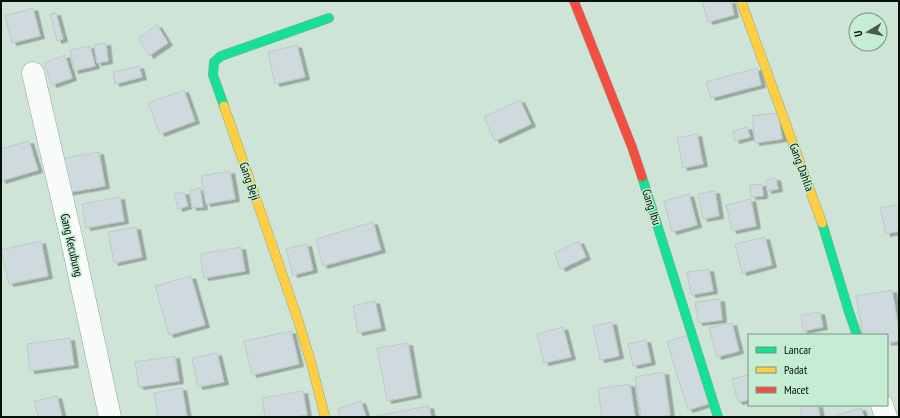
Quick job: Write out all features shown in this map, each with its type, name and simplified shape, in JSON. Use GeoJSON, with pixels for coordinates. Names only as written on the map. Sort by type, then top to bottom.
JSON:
{"type":"FeatureCollection","features":[{"type":"Feature","properties":{"kind":"street","name":"Gang Ibu"},"geometry":{"type":"LineString","coordinates":[[574,1],[632,147],[718,417]]}},
{"type":"Feature","properties":{"kind":"street","name":"Gang Dahlia"},"geometry":{"type":"LineString","coordinates":[[741,1],[825,232],[857,334]]}},
{"type":"Feature","properties":{"kind":"street","name":"Gang Beji"},"geometry":{"type":"LineString","coordinates":[[325,417],[298,320],[213,75],[214,62],[221,56],[329,18]]}},
{"type":"Feature","properties":{"kind":"street","name":"Gang Kecubung"},"geometry":{"type":"LineString","coordinates":[[33,73],[110,417]]}},
{"type":"Feature","properties":{"kind":"street"},"geometry":{"type":"LineString","coordinates":[[882,406],[886,417]]}},
{"type":"Feature","properties":{"kind":"building"},"geometry":{"type":"Polygon","coordinates":[[[702,1],[731,1],[734,15],[708,22],[702,1]]]}},
{"type":"Feature","properties":{"kind":"building"},"geometry":{"type":"Polygon","coordinates":[[[33,8],[40,36],[12,43],[5,16],[33,8]]]}},
{"type":"Feature","properties":{"kind":"building"},"geometry":{"type":"Polygon","coordinates":[[[56,13],[63,39],[57,41],[50,14],[56,13]]]}},
{"type":"Feature","properties":{"kind":"building"},"geometry":{"type":"Polygon","coordinates":[[[157,25],[168,43],[149,56],[138,38],[157,25]]]}},
{"type":"Feature","properties":{"kind":"building"},"geometry":{"type":"Polygon","coordinates":[[[106,43],[108,61],[97,63],[94,45],[106,43]]]}},
{"type":"Feature","properties":{"kind":"building"},"geometry":{"type":"Polygon","coordinates":[[[297,45],[305,77],[275,84],[268,52],[297,45]]]}},
{"type":"Feature","properties":{"kind":"building"},"geometry":{"type":"Polygon","coordinates":[[[90,46],[95,66],[74,71],[70,50],[90,46]]]}},
{"type":"Feature","properties":{"kind":"building"},"geometry":{"type":"Polygon","coordinates":[[[65,55],[72,78],[52,85],[44,63],[65,55]]]}},
{"type":"Feature","properties":{"kind":"building"},"geometry":{"type":"Polygon","coordinates":[[[139,66],[142,77],[115,84],[113,72],[139,66]]]}},
{"type":"Feature","properties":{"kind":"building"},"geometry":{"type":"Polygon","coordinates":[[[757,68],[761,85],[711,98],[706,82],[757,68]]]}},
{"type":"Feature","properties":{"kind":"building"},"geometry":{"type":"Polygon","coordinates":[[[184,90],[195,121],[160,134],[148,103],[184,90]]]}},
{"type":"Feature","properties":{"kind":"building"},"geometry":{"type":"Polygon","coordinates":[[[520,100],[531,124],[495,141],[484,117],[520,100]]]}},
{"type":"Feature","properties":{"kind":"building"},"geometry":{"type":"Polygon","coordinates":[[[778,113],[782,139],[755,143],[752,116],[778,113]]]}},
{"type":"Feature","properties":{"kind":"building"},"geometry":{"type":"Polygon","coordinates":[[[747,127],[750,137],[735,141],[733,131],[747,127]]]}},
{"type":"Feature","properties":{"kind":"building"},"geometry":{"type":"Polygon","coordinates":[[[697,134],[703,164],[683,168],[677,138],[697,134]]]}},
{"type":"Feature","properties":{"kind":"building"},"geometry":{"type":"Polygon","coordinates":[[[29,141],[38,170],[1,181],[1,149],[29,141]]]}},
{"type":"Feature","properties":{"kind":"building"},"geometry":{"type":"Polygon","coordinates":[[[99,152],[105,186],[66,193],[60,159],[99,152]]]}},
{"type":"Feature","properties":{"kind":"building"},"geometry":{"type":"Polygon","coordinates":[[[230,171],[235,199],[206,204],[201,176],[230,171]]]}},
{"type":"Feature","properties":{"kind":"building"},"geometry":{"type":"Polygon","coordinates":[[[776,178],[778,189],[767,191],[766,180],[776,178]]]}},
{"type":"Feature","properties":{"kind":"building"},"geometry":{"type":"Polygon","coordinates":[[[762,184],[763,196],[751,197],[750,185],[762,184]]]}},
{"type":"Feature","properties":{"kind":"building"},"geometry":{"type":"Polygon","coordinates":[[[200,188],[203,207],[192,208],[190,190],[200,188]]]}},
{"type":"Feature","properties":{"kind":"building"},"geometry":{"type":"Polygon","coordinates":[[[715,191],[719,216],[703,219],[698,194],[715,191]]]}},
{"type":"Feature","properties":{"kind":"building"},"geometry":{"type":"Polygon","coordinates":[[[184,192],[188,206],[178,209],[174,194],[184,192]]]}},
{"type":"Feature","properties":{"kind":"building"},"geometry":{"type":"Polygon","coordinates":[[[689,194],[697,225],[672,232],[664,201],[689,194]]]}},
{"type":"Feature","properties":{"kind":"building"},"geometry":{"type":"Polygon","coordinates":[[[120,197],[124,221],[86,228],[82,204],[120,197]]]}},
{"type":"Feature","properties":{"kind":"building"},"geometry":{"type":"Polygon","coordinates":[[[751,199],[756,226],[732,231],[726,205],[751,199]]]}},
{"type":"Feature","properties":{"kind":"building"},"geometry":{"type":"Polygon","coordinates":[[[899,204],[899,231],[886,234],[880,208],[899,204]]]}},
{"type":"Feature","properties":{"kind":"building"},"geometry":{"type":"Polygon","coordinates":[[[373,222],[381,250],[323,266],[316,239],[373,222]]]}},
{"type":"Feature","properties":{"kind":"building"},"geometry":{"type":"Polygon","coordinates":[[[136,227],[142,257],[114,263],[108,232],[136,227]]]}},
{"type":"Feature","properties":{"kind":"building"},"geometry":{"type":"Polygon","coordinates":[[[765,237],[772,265],[742,273],[735,244],[765,237]]]}},
{"type":"Feature","properties":{"kind":"building"},"geometry":{"type":"Polygon","coordinates":[[[41,241],[48,276],[9,284],[1,250],[41,241]]]}},
{"type":"Feature","properties":{"kind":"building"},"geometry":{"type":"Polygon","coordinates":[[[579,241],[586,257],[561,269],[554,253],[579,241]]]}},
{"type":"Feature","properties":{"kind":"building"},"geometry":{"type":"Polygon","coordinates":[[[307,244],[313,270],[293,275],[286,249],[307,244]]]}},
{"type":"Feature","properties":{"kind":"building"},"geometry":{"type":"Polygon","coordinates":[[[241,247],[245,271],[204,278],[200,254],[241,247]]]}},
{"type":"Feature","properties":{"kind":"building"},"geometry":{"type":"Polygon","coordinates":[[[709,269],[713,291],[691,295],[687,272],[709,269]]]}},
{"type":"Feature","properties":{"kind":"building"},"geometry":{"type":"Polygon","coordinates":[[[191,276],[205,325],[169,335],[155,286],[191,276]]]}},
{"type":"Feature","properties":{"kind":"building"},"geometry":{"type":"Polygon","coordinates":[[[892,290],[899,332],[899,341],[888,343],[888,334],[863,334],[856,296],[892,290]]]}},
{"type":"Feature","properties":{"kind":"building"},"geometry":{"type":"Polygon","coordinates":[[[720,299],[722,320],[698,323],[695,302],[720,299]]]}},
{"type":"Feature","properties":{"kind":"building"},"geometry":{"type":"Polygon","coordinates":[[[375,301],[381,328],[358,333],[353,306],[375,301]]]}},
{"type":"Feature","properties":{"kind":"building"},"geometry":{"type":"Polygon","coordinates":[[[820,312],[823,327],[803,331],[801,315],[820,312]]]}},
{"type":"Feature","properties":{"kind":"building"},"geometry":{"type":"Polygon","coordinates":[[[612,322],[619,356],[600,360],[593,326],[612,322]]]}},
{"type":"Feature","properties":{"kind":"building"},"geometry":{"type":"Polygon","coordinates":[[[732,323],[739,351],[717,357],[709,328],[732,323]]]}},
{"type":"Feature","properties":{"kind":"building"},"geometry":{"type":"Polygon","coordinates":[[[563,327],[571,357],[544,363],[537,334],[563,327]]]}},
{"type":"Feature","properties":{"kind":"building"},"geometry":{"type":"Polygon","coordinates":[[[291,331],[299,364],[252,375],[244,341],[291,331]]]}},
{"type":"Feature","properties":{"kind":"building"},"geometry":{"type":"Polygon","coordinates":[[[691,334],[711,403],[688,410],[667,342],[691,334]]]}},
{"type":"Feature","properties":{"kind":"building"},"geometry":{"type":"Polygon","coordinates":[[[70,338],[74,365],[30,371],[27,344],[70,338]]]}},
{"type":"Feature","properties":{"kind":"building"},"geometry":{"type":"Polygon","coordinates":[[[646,340],[651,362],[633,366],[628,344],[646,340]]]}},
{"type":"Feature","properties":{"kind":"building"},"geometry":{"type":"Polygon","coordinates":[[[408,343],[417,395],[387,401],[377,348],[408,343]]]}},
{"type":"Feature","properties":{"kind":"building"},"geometry":{"type":"Polygon","coordinates":[[[217,353],[224,382],[198,387],[192,358],[217,353]]]}},
{"type":"Feature","properties":{"kind":"building"},"geometry":{"type":"Polygon","coordinates":[[[175,356],[179,381],[139,387],[135,362],[175,356]]]}},
{"type":"Feature","properties":{"kind":"building"},"geometry":{"type":"Polygon","coordinates":[[[664,372],[670,415],[641,417],[635,377],[664,372]]]}},
{"type":"Feature","properties":{"kind":"building"},"geometry":{"type":"Polygon","coordinates":[[[747,375],[748,400],[738,402],[732,379],[747,375]]]}},
{"type":"Feature","properties":{"kind":"building"},"geometry":{"type":"Polygon","coordinates":[[[630,384],[635,417],[602,417],[598,389],[630,384]]]}},
{"type":"Feature","properties":{"kind":"building"},"geometry":{"type":"Polygon","coordinates":[[[182,388],[187,417],[158,417],[154,393],[182,388]]]}},
{"type":"Feature","properties":{"kind":"building"},"geometry":{"type":"Polygon","coordinates":[[[303,391],[307,415],[293,417],[265,417],[262,398],[303,391]]]}},
{"type":"Feature","properties":{"kind":"building"},"geometry":{"type":"Polygon","coordinates":[[[57,396],[62,417],[38,417],[34,401],[57,396]]]}},
{"type":"Feature","properties":{"kind":"building"},"geometry":{"type":"Polygon","coordinates":[[[361,401],[366,417],[340,417],[338,409],[361,401]]]}},
{"type":"Feature","properties":{"kind":"building"},"geometry":{"type":"Polygon","coordinates":[[[429,406],[431,417],[376,417],[376,416],[429,406]]]}},
{"type":"Feature","properties":{"kind":"building"},"geometry":{"type":"Polygon","coordinates":[[[800,406],[818,406],[820,417],[802,417],[800,406]]]}},
{"type":"Feature","properties":{"kind":"building"},"geometry":{"type":"Polygon","coordinates":[[[861,408],[864,417],[837,417],[836,415],[861,408]]]}},
{"type":"Feature","properties":{"kind":"traffic: fast"},"geometry":{"type":"LineString","coordinates":[[224,106],[213,75],[214,62],[221,56],[329,18]]}},
{"type":"Feature","properties":{"kind":"traffic: fast"},"geometry":{"type":"LineString","coordinates":[[642,177],[718,417]]}},
{"type":"Feature","properties":{"kind":"traffic: fast"},"geometry":{"type":"LineString","coordinates":[[822,223],[857,334]]}},
{"type":"Feature","properties":{"kind":"traffic: slow"},"geometry":{"type":"LineString","coordinates":[[741,1],[822,223]]}},
{"type":"Feature","properties":{"kind":"traffic: slow"},"geometry":{"type":"LineString","coordinates":[[224,106],[298,320],[325,417]]}},
{"type":"Feature","properties":{"kind":"traffic: jam"},"geometry":{"type":"LineString","coordinates":[[574,1],[632,147],[642,177]]}}]}
